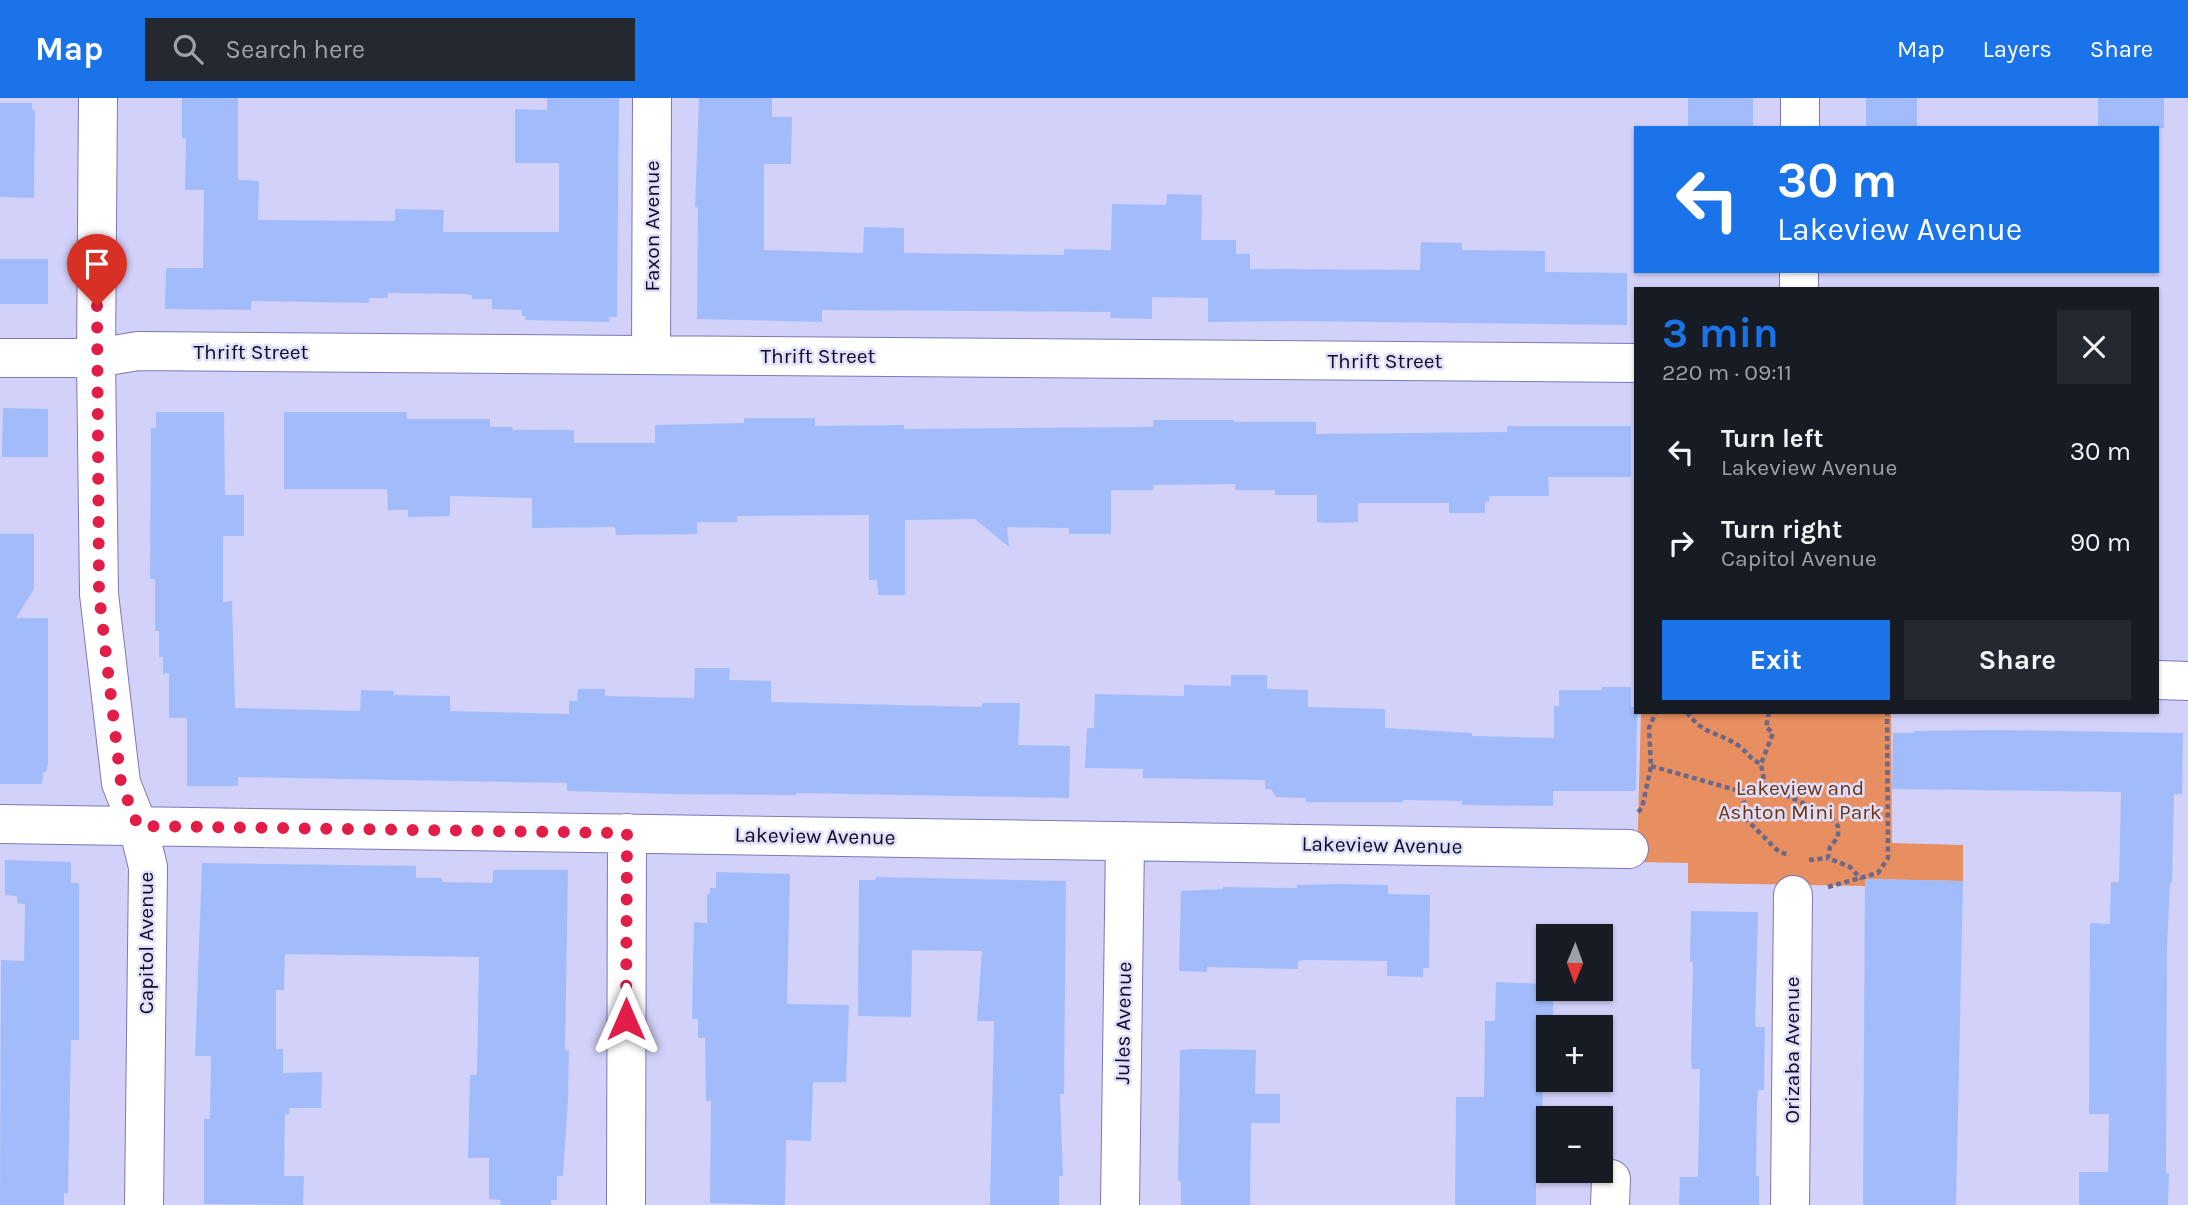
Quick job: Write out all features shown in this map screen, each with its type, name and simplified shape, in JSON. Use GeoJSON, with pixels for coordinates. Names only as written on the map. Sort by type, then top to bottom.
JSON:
{"type":"FeatureCollection","features":[{"type":"Feature","properties":{"kind":"street","name":"Capitol Avenue"},"geometry":{"type":"LineString","coordinates":[[98,98],[96,358],[99,594],[121,783],[138,826],[148,867],[144,1205]]}},
{"type":"Feature","properties":{"kind":"street","name":"Faxon Avenue"},"geometry":{"type":"LineString","coordinates":[[651,355],[652,98]]}},
{"type":"Feature","properties":{"kind":"street"},"geometry":{"type":"LineString","coordinates":[[1800,98],[1800,126]]}},
{"type":"Feature","properties":{"kind":"street","name":"Thrift Street"},"geometry":{"type":"LineString","coordinates":[[0,358],[96,358],[138,351],[1634,363]]}},
{"type":"Feature","properties":{"kind":"street"},"geometry":{"type":"LineString","coordinates":[[2159,680],[2188,681]]}},
{"type":"Feature","properties":{"kind":"street","name":"Lakeview Avenue"},"geometry":{"type":"LineString","coordinates":[[0,824],[1629,849]]}},
{"type":"Feature","properties":{"kind":"street"},"geometry":{"type":"LineString","coordinates":[[626,1205],[627,833]]}},
{"type":"Feature","properties":{"kind":"street","name":"Jules Avenue"},"geometry":{"type":"LineString","coordinates":[[1120,1205],[1125,841]]}},
{"type":"Feature","properties":{"kind":"street","name":"Orizaba Avenue"},"geometry":{"type":"LineString","coordinates":[[1790,1205],[1793,895]]}},
{"type":"Feature","properties":{"kind":"path"},"geometry":{"type":"LineString","coordinates":[[1629,849],[1630,818],[1642,808],[1651,766],[1649,729],[1655,714]]}},
{"type":"Feature","properties":{"kind":"path"},"geometry":{"type":"LineString","coordinates":[[1688,714],[1696,726],[1741,747],[1748,758],[1762,764]]}},
{"type":"Feature","properties":{"kind":"path"},"geometry":{"type":"LineString","coordinates":[[1765,786],[1762,764],[1773,733],[1766,727],[1769,714]]}},
{"type":"Feature","properties":{"kind":"path"},"geometry":{"type":"LineString","coordinates":[[1793,895],[1878,873],[1888,858],[1887,714]]}},
{"type":"Feature","properties":{"kind":"path"},"geometry":{"type":"LineString","coordinates":[[1651,766],[1743,792],[1765,786],[1827,814],[1838,826],[1838,836],[1830,847],[1828,858]]}},
{"type":"Feature","properties":{"kind":"path"},"geometry":{"type":"LineString","coordinates":[[1743,792],[1746,819],[1779,852],[1807,860],[1828,858],[1850,867],[1861,879]]}},
{"type":"Feature","properties":{"kind":"green space","name":"Lakeview and Ashton Mini Park"},"geometry":{"type":"Polygon","coordinates":[[[1641,714],[1891,714],[1892,843],[1963,845],[1963,881],[1866,879],[1865,886],[1688,883],[1688,863],[1637,862],[1641,714]]]}},
{"type":"Feature","properties":{"kind":"building"},"geometry":{"type":"Polygon","coordinates":[[[182,98],[238,98],[238,178],[259,181],[258,220],[395,221],[395,209],[444,210],[443,232],[559,232],[559,163],[515,163],[515,109],[547,110],[547,98],[619,98],[617,317],[609,317],[609,322],[526,320],[525,316],[522,316],[522,310],[492,309],[492,299],[472,299],[472,295],[464,294],[388,293],[387,298],[369,298],[369,303],[251,301],[251,310],[165,309],[166,268],[203,268],[204,190],[185,190],[186,138],[182,138],[182,98]]]}},
{"type":"Feature","properties":{"kind":"building"},"geometry":{"type":"Polygon","coordinates":[[[699,98],[772,98],[772,117],[792,117],[791,164],[764,164],[764,250],[863,253],[864,227],[904,228],[904,253],[1064,255],[1064,249],[1111,250],[1112,204],[1166,205],[1167,194],[1202,195],[1201,240],[1236,240],[1236,254],[1250,254],[1250,269],[1420,270],[1421,242],[1462,243],[1462,250],[1545,251],[1545,272],[1627,273],[1627,325],[1208,322],[1208,298],[1152,297],[1152,319],[1110,318],[1111,312],[822,310],[822,322],[697,319],[698,208],[695,207],[699,98]]]}},
{"type":"Feature","properties":{"kind":"building"},"geometry":{"type":"Polygon","coordinates":[[[1688,98],[1753,98],[1753,126],[1688,126],[1688,98]]]}},
{"type":"Feature","properties":{"kind":"building"},"geometry":{"type":"Polygon","coordinates":[[[1866,98],[1917,98],[1917,126],[1866,126],[1866,98]]]}},
{"type":"Feature","properties":{"kind":"building"},"geometry":{"type":"Polygon","coordinates":[[[2098,98],[2164,98],[2164,128],[2098,126],[2098,98]]]}},
{"type":"Feature","properties":{"kind":"building"},"geometry":{"type":"Polygon","coordinates":[[[0,103],[32,103],[32,110],[35,110],[34,198],[0,197],[0,103]]]}},
{"type":"Feature","properties":{"kind":"building"},"geometry":{"type":"Polygon","coordinates":[[[0,259],[48,259],[48,304],[0,304],[0,259]]]}},
{"type":"Feature","properties":{"kind":"building"},"geometry":{"type":"Polygon","coordinates":[[[3,408],[48,409],[48,457],[2,457],[3,408]]]}},
{"type":"Feature","properties":{"kind":"building"},"geometry":{"type":"Polygon","coordinates":[[[156,412],[224,412],[225,495],[244,495],[244,536],[223,536],[223,602],[232,601],[235,708],[360,711],[361,690],[394,691],[393,695],[450,696],[450,711],[569,714],[569,701],[577,701],[578,689],[605,689],[605,696],[694,698],[695,668],[730,668],[729,680],[771,681],[771,702],[982,707],[982,703],[1020,703],[1018,745],[1070,746],[1069,798],[796,793],[672,794],[567,791],[567,783],[238,777],[238,786],[187,786],[187,718],[169,718],[169,673],[163,674],[163,657],[159,657],[159,631],[155,631],[155,579],[150,579],[151,428],[156,428],[156,412]]]}},
{"type":"Feature","properties":{"kind":"building"},"geometry":{"type":"Polygon","coordinates":[[[284,412],[407,412],[407,419],[490,419],[490,427],[512,427],[513,430],[574,430],[574,443],[655,443],[655,425],[744,423],[744,418],[815,418],[815,426],[904,425],[904,429],[1153,427],[1153,420],[1316,422],[1316,434],[1507,432],[1507,426],[1631,426],[1631,477],[1548,477],[1549,496],[1489,496],[1489,502],[1485,502],[1485,513],[1449,513],[1449,503],[1358,503],[1358,522],[1326,523],[1317,522],[1317,495],[1275,495],[1275,490],[1235,490],[1235,484],[1153,485],[1153,490],[1111,490],[1111,534],[1069,534],[1069,528],[1007,527],[1009,547],[975,519],[905,520],[905,595],[878,595],[877,580],[869,580],[869,515],[737,516],[737,522],[697,522],[697,534],[616,535],[615,527],[532,528],[532,498],[450,496],[450,516],[408,517],[408,510],[388,510],[387,489],[284,489],[284,412]]]}},
{"type":"Feature","properties":{"kind":"building"},"geometry":{"type":"Polygon","coordinates":[[[0,534],[34,534],[34,589],[16,618],[48,618],[48,763],[46,772],[43,772],[42,784],[0,784],[0,534]]]}},
{"type":"Feature","properties":{"kind":"building"},"geometry":{"type":"Polygon","coordinates":[[[1231,675],[1267,675],[1267,689],[1308,690],[1308,707],[1385,709],[1385,728],[1472,733],[1472,736],[1554,738],[1554,706],[1559,706],[1559,690],[1631,687],[1631,707],[1634,707],[1634,714],[1637,714],[1636,791],[1553,791],[1553,806],[1462,805],[1462,801],[1403,800],[1306,802],[1306,798],[1276,797],[1271,789],[1265,789],[1265,780],[1143,778],[1143,769],[1085,768],[1087,728],[1094,728],[1095,694],[1184,696],[1184,685],[1231,686],[1231,675]]]}},
{"type":"Feature","properties":{"kind":"building"},"geometry":{"type":"Polygon","coordinates":[[[1996,730],[2183,733],[2182,794],[2174,794],[2167,946],[2168,1205],[2079,1205],[2079,1172],[2108,1172],[2109,1114],[2089,1114],[2090,923],[2110,924],[2111,882],[2119,882],[2121,792],[1892,789],[1893,733],[1996,730]]]}},
{"type":"Feature","properties":{"kind":"building"},"geometry":{"type":"Polygon","coordinates":[[[5,860],[71,862],[71,883],[79,883],[79,1040],[71,1040],[68,1193],[64,1193],[64,1205],[0,1205],[1,960],[24,961],[25,904],[17,903],[17,896],[5,895],[5,860]]]}},
{"type":"Feature","properties":{"kind":"building"},"geometry":{"type":"Polygon","coordinates":[[[202,863],[416,866],[416,878],[441,878],[443,882],[493,883],[493,870],[568,870],[565,1050],[569,1050],[568,1099],[563,1176],[557,1176],[557,1200],[551,1200],[551,1205],[501,1205],[500,1200],[489,1199],[489,1158],[468,1158],[470,1075],[477,1075],[479,957],[285,954],[284,990],[276,990],[276,1049],[283,1049],[283,1073],[322,1072],[321,1108],[289,1108],[289,1114],[285,1114],[284,1176],[304,1176],[303,1205],[204,1204],[204,1119],[210,1119],[211,1056],[195,1056],[202,863]]]}},
{"type":"Feature","properties":{"kind":"building"},"geometry":{"type":"Polygon","coordinates":[[[716,872],[790,874],[787,1004],[849,1005],[846,1082],[813,1082],[811,1141],[786,1140],[785,1205],[710,1203],[711,1101],[706,1101],[705,1038],[698,1038],[698,1019],[692,1019],[693,963],[694,922],[707,923],[707,894],[710,894],[710,888],[716,888],[716,872]]]}},
{"type":"Feature","properties":{"kind":"building"},"geometry":{"type":"Polygon","coordinates":[[[876,877],[1066,881],[1064,1094],[1060,1094],[1063,1176],[1059,1176],[1059,1205],[990,1205],[994,1021],[977,1021],[982,951],[912,950],[911,1017],[858,1016],[859,880],[875,880],[876,877]]]}},
{"type":"Feature","properties":{"kind":"building"},"geometry":{"type":"Polygon","coordinates":[[[1865,879],[1963,881],[1956,1205],[1863,1205],[1865,879]]]}},
{"type":"Feature","properties":{"kind":"building"},"geometry":{"type":"Polygon","coordinates":[[[1297,885],[1388,885],[1388,894],[1430,895],[1429,968],[1423,968],[1423,977],[1387,976],[1387,961],[1305,960],[1298,961],[1298,969],[1207,967],[1207,972],[1179,971],[1181,891],[1223,887],[1297,888],[1297,885]]]}},
{"type":"Feature","properties":{"kind":"building"},"geometry":{"type":"Polygon","coordinates":[[[1691,911],[1758,912],[1755,1027],[1765,1027],[1764,1090],[1758,1090],[1757,1104],[1756,1176],[1759,1176],[1759,1205],[1679,1205],[1680,1177],[1698,1177],[1700,1069],[1692,1069],[1691,1060],[1691,911]]]}},
{"type":"Feature","properties":{"kind":"building"},"geometry":{"type":"Polygon","coordinates":[[[1496,982],[1536,984],[1536,1001],[1553,1001],[1553,1015],[1536,1015],[1536,1092],[1543,1092],[1543,1106],[1536,1106],[1536,1205],[1455,1205],[1456,1097],[1484,1097],[1485,1021],[1495,1021],[1496,982]]]}},
{"type":"Feature","properties":{"kind":"building"},"geometry":{"type":"Polygon","coordinates":[[[1180,1050],[1256,1050],[1255,1094],[1280,1094],[1280,1123],[1251,1123],[1250,1205],[1181,1205],[1181,1181],[1178,1181],[1180,1050]]]}},
{"type":"Feature","properties":{"kind":"route"},"geometry":{"type":"LineString","coordinates":[[97,306],[99,594],[121,783],[138,826],[627,833],[626,1019]]}}]}
